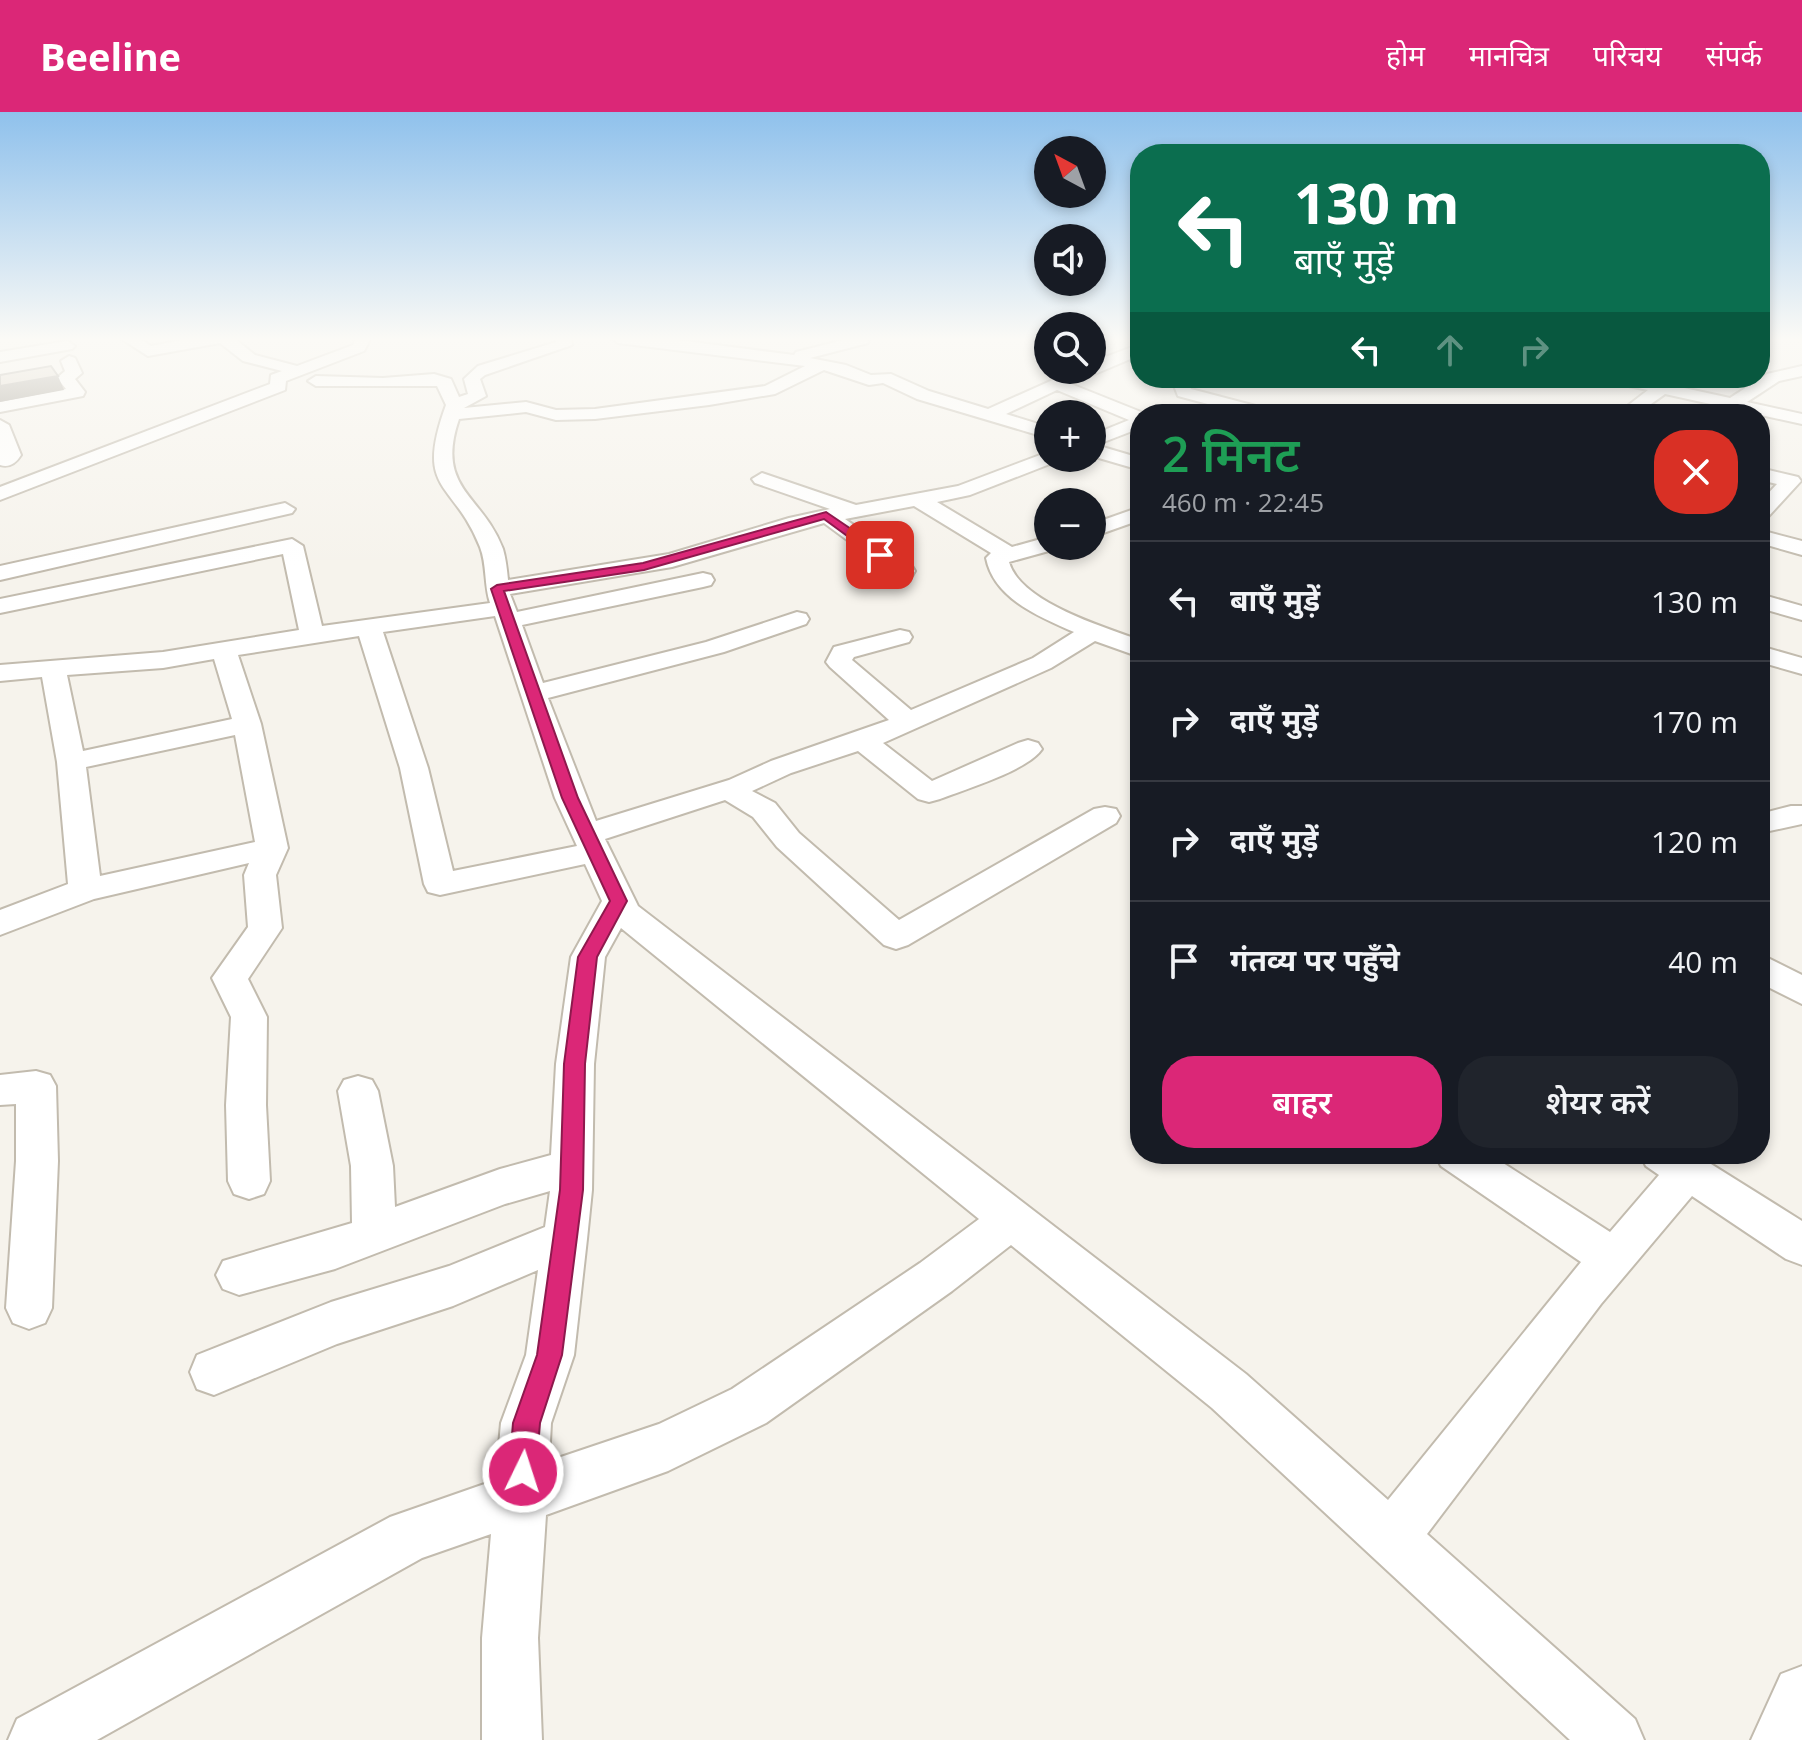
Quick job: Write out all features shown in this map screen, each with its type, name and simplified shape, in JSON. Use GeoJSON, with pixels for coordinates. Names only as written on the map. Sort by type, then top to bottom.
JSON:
{"type":"FeatureCollection","features":[{"type":"Feature","properties":{"kind":"street"},"geometry":{"type":"LineString","coordinates":[[0,494],[206,414]]}},
{"type":"Feature","properties":{"kind":"street"},"geometry":{"type":"LineString","coordinates":[[452,414],[445,429],[441,456],[447,486],[492,549],[503,606],[570,798],[624,913],[1229,1391],[1614,1740]]}},
{"type":"Feature","properties":{"kind":"street"},"geometry":{"type":"LineString","coordinates":[[552,414],[595,414]]}},
{"type":"Feature","properties":{"kind":"street"},"geometry":{"type":"LineString","coordinates":[[987,414],[1034,429]]}},
{"type":"Feature","properties":{"kind":"street"},"geometry":{"type":"LineString","coordinates":[[1777,414],[1802,419]]}},
{"type":"Feature","properties":{"kind":"street"},"geometry":{"type":"LineString","coordinates":[[1106,435],[1130,424]]}},
{"type":"Feature","properties":{"kind":"street"},"geometry":{"type":"LineString","coordinates":[[0,425],[12,455],[3,460],[27,483]]}},
{"type":"Feature","properties":{"kind":"street"},"geometry":{"type":"LineString","coordinates":[[1106,454],[1130,461]]}},
{"type":"Feature","properties":{"kind":"street"},"geometry":{"type":"LineString","coordinates":[[503,606],[826,515],[963,491],[1034,463]]}},
{"type":"Feature","properties":{"kind":"street"},"geometry":{"type":"LineString","coordinates":[[1770,475],[1796,476]]}},
{"type":"Feature","properties":{"kind":"street"},"geometry":{"type":"LineString","coordinates":[[1770,503],[1796,476]]}},
{"type":"Feature","properties":{"kind":"street"},"geometry":{"type":"LineString","coordinates":[[762,479],[852,510]]}},
{"type":"Feature","properties":{"kind":"street"},"geometry":{"type":"LineString","coordinates":[[917,499],[1010,555]]}},
{"type":"Feature","properties":{"kind":"street"},"geometry":{"type":"LineString","coordinates":[[0,573],[285,509]]}},
{"type":"Feature","properties":{"kind":"street"},"geometry":{"type":"LineString","coordinates":[[826,515],[904,571]]}},
{"type":"Feature","properties":{"kind":"street"},"geometry":{"type":"LineString","coordinates":[[1106,526],[1130,517]]}},
{"type":"Feature","properties":{"kind":"street"},"geometry":{"type":"LineString","coordinates":[[1770,539],[1802,548]]}},
{"type":"Feature","properties":{"kind":"street"},"geometry":{"type":"LineString","coordinates":[[0,606],[292,546],[312,635]]}},
{"type":"Feature","properties":{"kind":"street"},"geometry":{"type":"LineString","coordinates":[[1034,548],[997,558],[1002,576],[1030,600],[1130,645]]}},
{"type":"Feature","properties":{"kind":"street"},"geometry":{"type":"LineString","coordinates":[[0,673],[163,660],[503,606],[703,580]]}},
{"type":"Feature","properties":{"kind":"street"},"geometry":{"type":"LineString","coordinates":[[1770,604],[1802,613]]}},
{"type":"Feature","properties":{"kind":"street"},"geometry":{"type":"LineString","coordinates":[[533,694],[715,647],[797,619]]}},
{"type":"Feature","properties":{"kind":"street"},"geometry":{"type":"LineString","coordinates":[[369,628],[414,768],[440,884],[591,843],[781,767],[863,741],[1042,663],[1093,631]]}},
{"type":"Feature","properties":{"kind":"street"},"geometry":{"type":"LineString","coordinates":[[900,637],[843,652],[839,662],[906,720]]}},
{"type":"Feature","properties":{"kind":"street"},"geometry":{"type":"LineString","coordinates":[[224,650],[247,724],[272,848],[260,875],[265,928],[230,978],[249,1017],[246,1105],[249,1181]]}},
{"type":"Feature","properties":{"kind":"street"},"geometry":{"type":"LineString","coordinates":[[1770,657],[1802,666]]}},
{"type":"Feature","properties":{"kind":"street"},"geometry":{"type":"LineString","coordinates":[[53,669],[71,762],[85,890]]}},
{"type":"Feature","properties":{"kind":"street"},"geometry":{"type":"LineString","coordinates":[[71,762],[247,724]]}},
{"type":"Feature","properties":{"kind":"street"},"geometry":{"type":"LineString","coordinates":[[863,741],[929,793],[996,766],[1028,749]]}},
{"type":"Feature","properties":{"kind":"street"},"geometry":{"type":"LineString","coordinates":[[728,790],[764,810],[788,840],[896,937],[1105,816]]}},
{"type":"Feature","properties":{"kind":"street"},"geometry":{"type":"LineString","coordinates":[[1770,821],[1802,815]]}},
{"type":"Feature","properties":{"kind":"street"},"geometry":{"type":"LineString","coordinates":[[0,923],[85,890],[272,848]]}},
{"type":"Feature","properties":{"kind":"street"},"geometry":{"type":"LineString","coordinates":[[512,1740],[510,1638],[526,1423],[550,1355],[572,1167],[575,1064],[588,957],[618,901]]}},
{"type":"Feature","properties":{"kind":"street"},"geometry":{"type":"LineString","coordinates":[[1770,973],[1802,991]]}},
{"type":"Feature","properties":{"kind":"street"},"geometry":{"type":"LineString","coordinates":[[0,1090],[36,1086],[37,1161],[29,1308]]}},
{"type":"Feature","properties":{"kind":"street"},"geometry":{"type":"LineString","coordinates":[[358,1091],[372,1166],[374,1233]]}},
{"type":"Feature","properties":{"kind":"street"},"geometry":{"type":"LineString","coordinates":[[1471,1164],[1614,1259]]}},
{"type":"Feature","properties":{"kind":"street"},"geometry":{"type":"LineString","coordinates":[[1391,1538],[1585,1289],[1614,1259],[1674,1164]]}},
{"type":"Feature","properties":{"kind":"street"},"geometry":{"type":"LineString","coordinates":[[1678,1164],[1802,1245]]}},
{"type":"Feature","properties":{"kind":"street"},"geometry":{"type":"LineString","coordinates":[[239,1275],[335,1249],[500,1187],[572,1167]]}},
{"type":"Feature","properties":{"kind":"street"},"geometry":{"type":"LineString","coordinates":[[38,1740],[409,1536],[668,1446],[749,1406],[936,1277],[1011,1219]]}},
{"type":"Feature","properties":{"kind":"street"},"geometry":{"type":"LineString","coordinates":[[214,1372],[331,1324],[453,1285],[565,1239]]}},
{"type":"Feature","properties":{"kind":"street"},"geometry":{"type":"LineString","coordinates":[[1781,1740],[1802,1695]]}},
{"type":"Feature","properties":{"kind":"route"},"geometry":{"type":"LineString","coordinates":[[523,1472],[526,1423],[550,1355],[571,1190],[575,1064],[588,957],[618,901],[570,798],[497,589],[672,560],[826,515],[880,555]]}}]}
